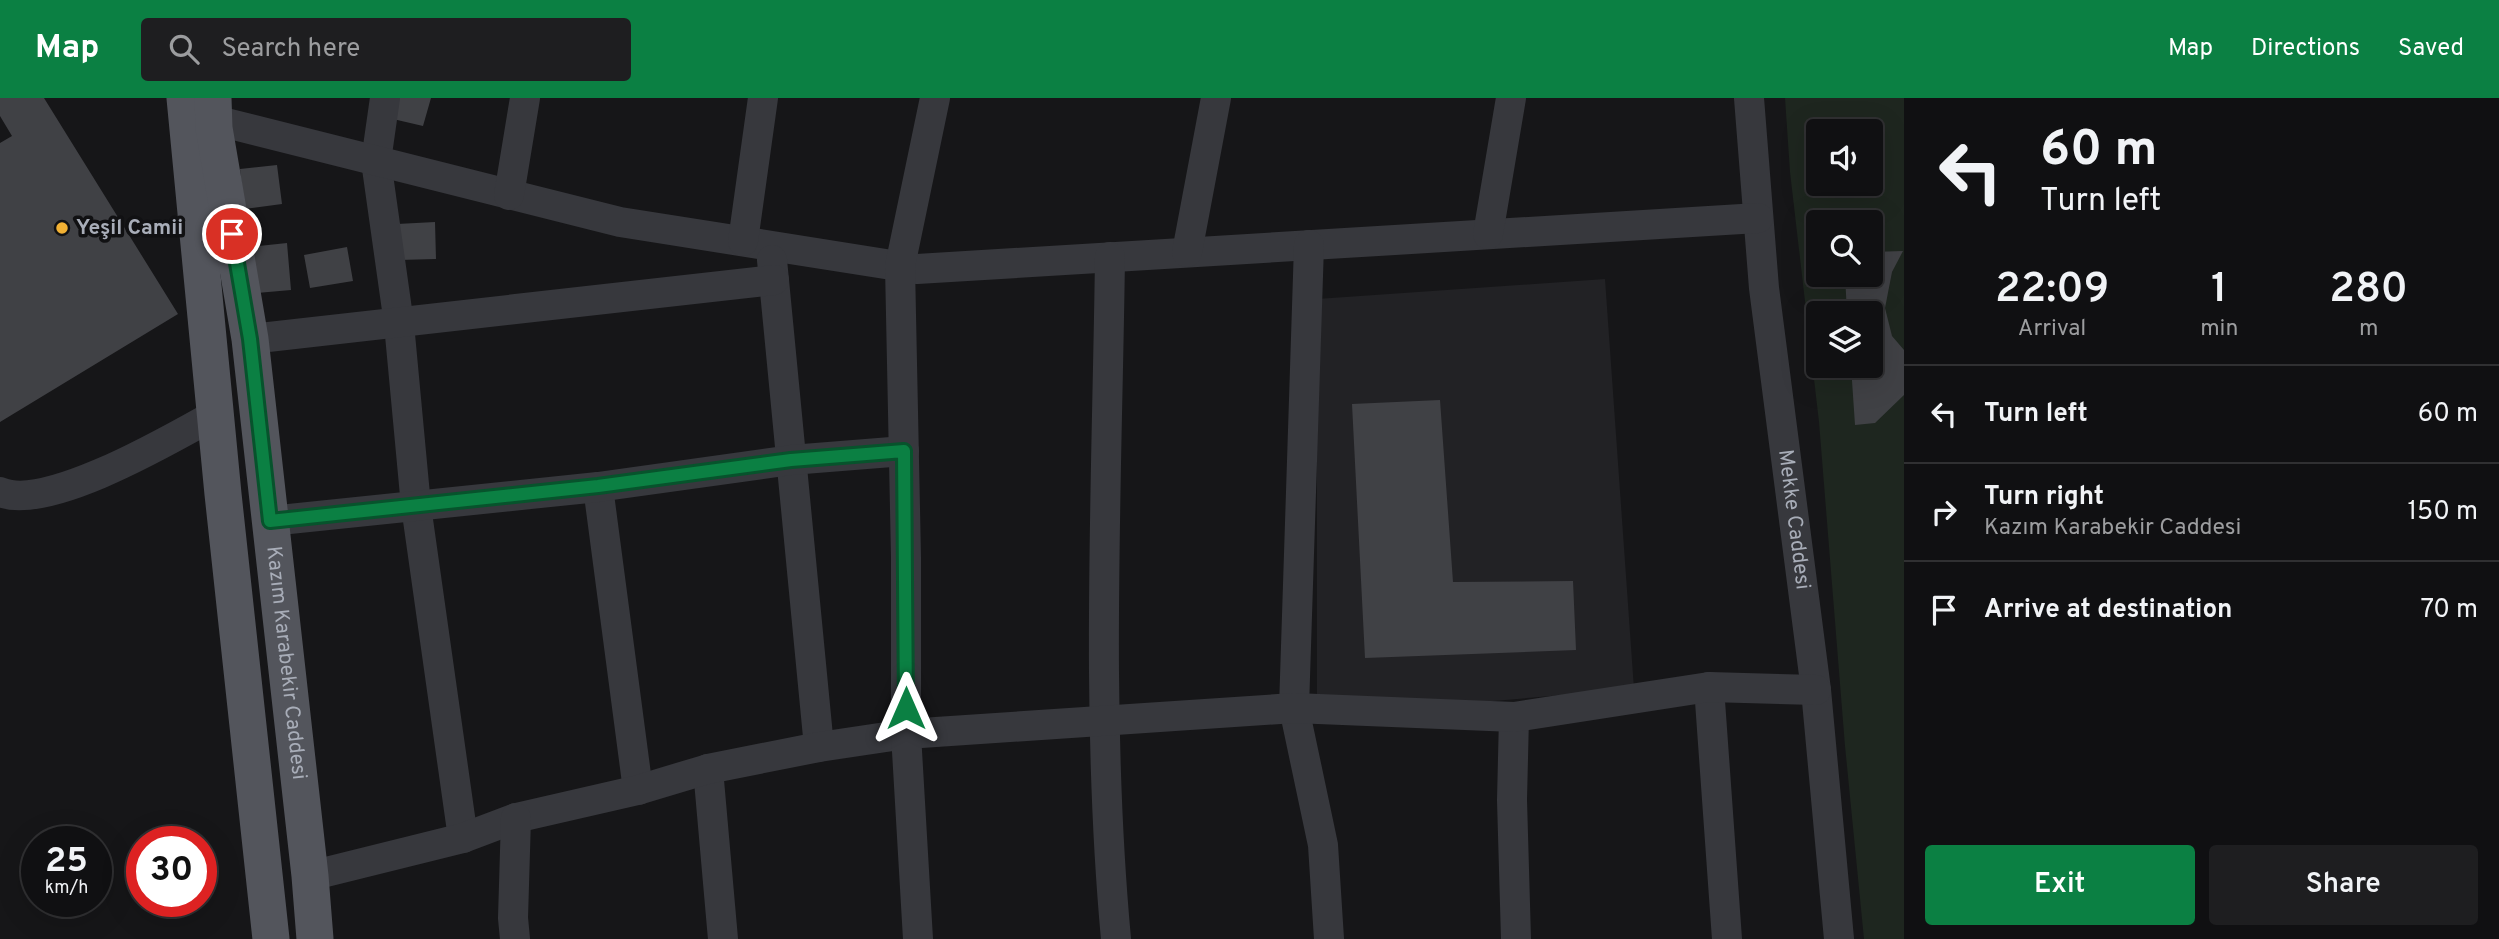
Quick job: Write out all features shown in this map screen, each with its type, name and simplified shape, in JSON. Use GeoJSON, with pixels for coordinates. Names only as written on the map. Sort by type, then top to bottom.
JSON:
{"type":"FeatureCollection","features":[{"type":"Feature","properties":{"kind":"main road","name":"Kazım Karabekir Caddesi"},"geometry":{"type":"LineString","coordinates":[[185,98],[271,939]]}},
{"type":"Feature","properties":{"kind":"main road","name":"Kazım Karabekir Caddesi"},"geometry":{"type":"LineString","coordinates":[[213,109],[250,339],[315,939]]}},
{"type":"Feature","properties":{"kind":"street"},"geometry":{"type":"LineString","coordinates":[[385,98],[376,161],[399,324],[416,506],[463,838]]}},
{"type":"Feature","properties":{"kind":"street"},"geometry":{"type":"LineString","coordinates":[[509,195],[525,98]]}},
{"type":"Feature","properties":{"kind":"street"},"geometry":{"type":"LineString","coordinates":[[763,98],[757,244],[774,280],[819,747]]}},
{"type":"Feature","properties":{"kind":"street"},"geometry":{"type":"LineString","coordinates":[[918,939],[906,734],[900,266],[935,98]]}},
{"type":"Feature","properties":{"kind":"street"},"geometry":{"type":"LineString","coordinates":[[1187,252],[1216,98]]}},
{"type":"Feature","properties":{"kind":"street"},"geometry":{"type":"LineString","coordinates":[[1488,234],[1511,98]]}},
{"type":"Feature","properties":{"kind":"street","name":"Mekke Caddesi"},"geometry":{"type":"LineString","coordinates":[[1749,98],[1764,288],[1816,690],[1839,939]]}},
{"type":"Feature","properties":{"kind":"street"},"geometry":{"type":"LineString","coordinates":[[213,109],[376,161],[620,222],[917,269],[1758,218]]}},
{"type":"Feature","properties":{"kind":"street"},"geometry":{"type":"LineString","coordinates":[[1309,245],[1294,708],[1323,845],[1329,939]]}},
{"type":"Feature","properties":{"kind":"street"},"geometry":{"type":"LineString","coordinates":[[1110,257],[1103,720],[1109,867],[1116,939]]}},
{"type":"Feature","properties":{"kind":"street"},"geometry":{"type":"LineString","coordinates":[[250,339],[774,280]]}},
{"type":"Feature","properties":{"kind":"street"},"geometry":{"type":"LineString","coordinates":[[0,492],[29,497],[73,484],[150,450],[216,414]]}},
{"type":"Feature","properties":{"kind":"street"},"geometry":{"type":"LineString","coordinates":[[270,521],[598,486],[791,460],[904,451]]}},
{"type":"Feature","properties":{"kind":"street"},"geometry":{"type":"LineString","coordinates":[[598,486],[638,790]]}},
{"type":"Feature","properties":{"kind":"street"},"geometry":{"type":"LineString","coordinates":[[1709,687],[1727,939]]}},
{"type":"Feature","properties":{"kind":"street"},"geometry":{"type":"LineString","coordinates":[[310,876],[463,838],[516,818],[638,790],[708,769],[819,747],[906,734],[1294,708],[1514,717],[1709,687],[1816,690]]}},
{"type":"Feature","properties":{"kind":"street"},"geometry":{"type":"LineString","coordinates":[[1514,717],[1512,800],[1516,939]]}},
{"type":"Feature","properties":{"kind":"street"},"geometry":{"type":"LineString","coordinates":[[708,769],[723,939]]}},
{"type":"Feature","properties":{"kind":"street"},"geometry":{"type":"LineString","coordinates":[[515,939],[513,918],[516,818]]}},
{"type":"Feature","properties":{"kind":"shaded area"},"geometry":{"type":"Polygon","coordinates":[[[1785,98],[1904,98],[1904,939],[1864,939],[1814,378],[1883,378],[1883,301],[1806,301],[1806,310],[1790,172],[1785,98]]]}},
{"type":"Feature","properties":{"kind":"shaded area"},"geometry":{"type":"Polygon","coordinates":[[[1605,279],[1634,689],[1317,716],[1317,299],[1605,279]]]}},
{"type":"Feature","properties":{"kind":"building","name":"Yeşil Camii"},"geometry":{"type":"Polygon","coordinates":[[[0,98],[44,98],[178,314],[0,422],[0,143],[12,136],[0,116],[0,98]]]}},
{"type":"Feature","properties":{"kind":"building"},"geometry":{"type":"Polygon","coordinates":[[[398,98],[431,98],[423,126],[393,119],[398,98]]]}},
{"type":"Feature","properties":{"kind":"building"},"geometry":{"type":"Polygon","coordinates":[[[277,165],[282,204],[244,209],[240,169],[277,165]]]}},
{"type":"Feature","properties":{"kind":"building"},"geometry":{"type":"Polygon","coordinates":[[[435,222],[436,259],[399,260],[397,224],[435,222]]]}},
{"type":"Feature","properties":{"kind":"building"},"geometry":{"type":"Polygon","coordinates":[[[287,243],[291,290],[245,294],[241,248],[287,243]]]}},
{"type":"Feature","properties":{"kind":"building"},"geometry":{"type":"Polygon","coordinates":[[[347,247],[353,281],[310,288],[304,255],[347,247]]]}},
{"type":"Feature","properties":{"kind":"building"},"geometry":{"type":"Polygon","coordinates":[[[1903,251],[1892,272],[1885,308],[1892,336],[1904,350],[1904,395],[1875,423],[1855,425],[1852,378],[1883,378],[1883,301],[1846,301],[1846,287],[1883,287],[1883,252],[1903,251]]]}},
{"type":"Feature","properties":{"kind":"building"},"geometry":{"type":"Polygon","coordinates":[[[1440,400],[1453,582],[1573,581],[1576,650],[1365,658],[1352,404],[1440,400]]]}},
{"type":"Feature","properties":{"kind":"place","name":"Yeşil Camii"},"geometry":{"type":"Point","coordinates":[62,228]}},
{"type":"Feature","properties":{"kind":"route"},"geometry":{"type":"LineString","coordinates":[[232,234],[250,339],[270,521],[598,486],[791,460],[904,451],[906,708]]}}]}
